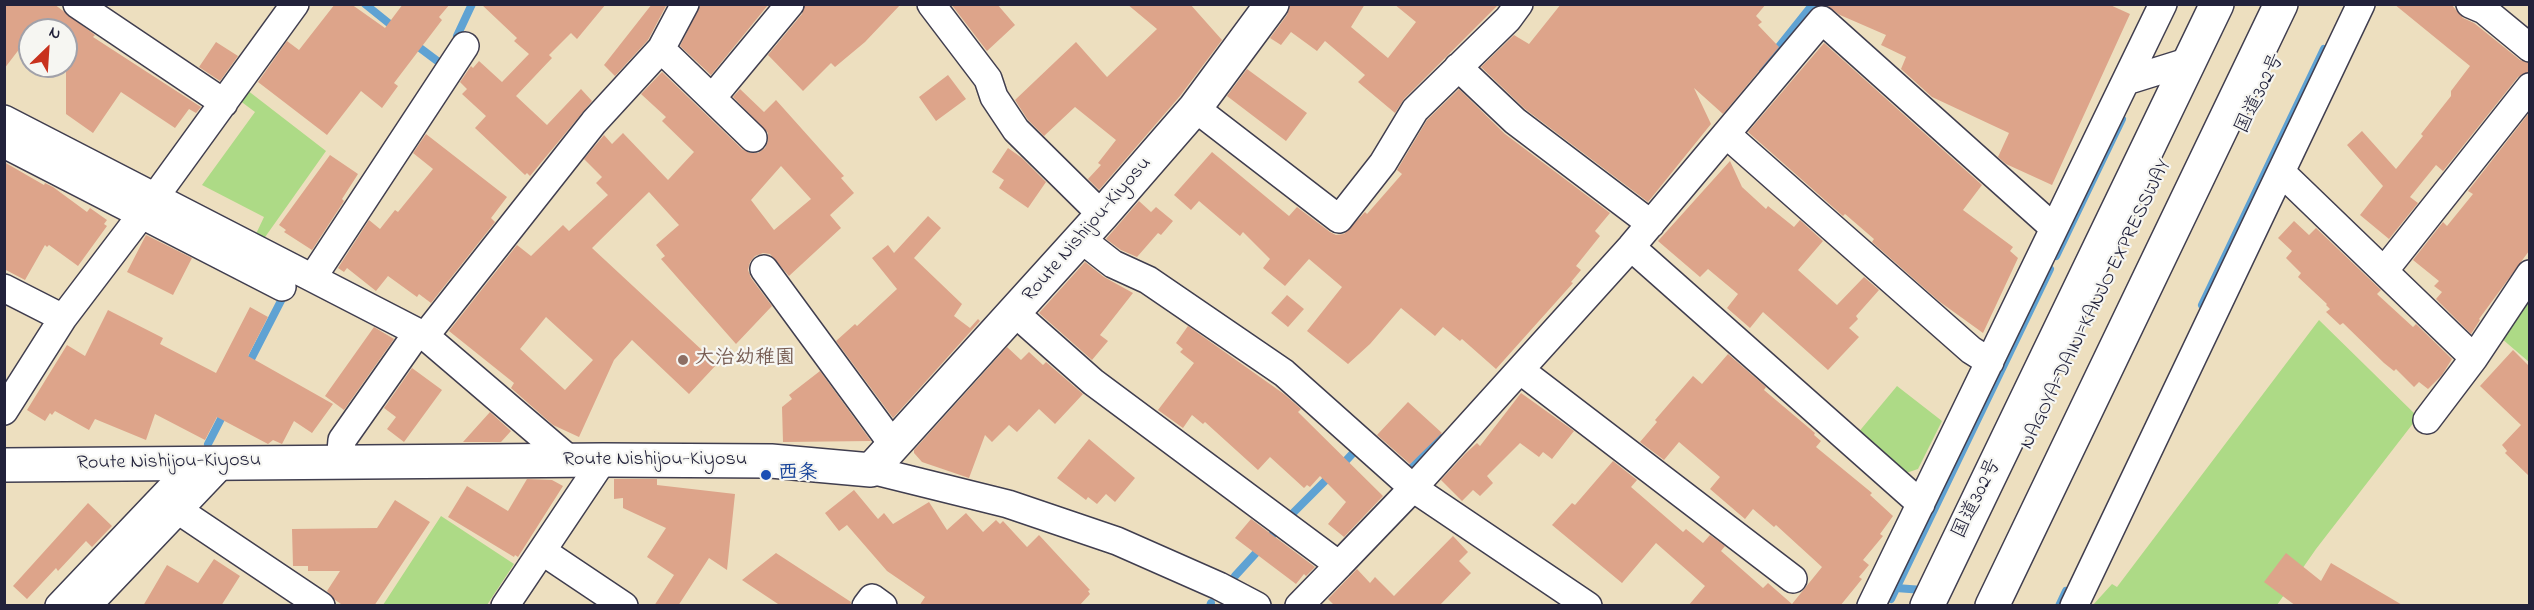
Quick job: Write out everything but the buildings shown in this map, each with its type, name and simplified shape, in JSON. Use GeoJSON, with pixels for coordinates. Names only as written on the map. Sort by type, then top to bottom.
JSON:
{"type":"FeatureCollection","features":[{"type":"Feature","properties":{"kind":"main road","name":"Route Nishijou-Kiyosu"},"geometry":{"type":"LineString","coordinates":[[4,465],[603,460],[771,461],[871,470],[1092,227],[1195,108],[1272,4]]}},
{"type":"Feature","properties":{"kind":"main road","name":"国道302号"},"geometry":{"type":"LineString","coordinates":[[1927,606],[2217,4]]}},
{"type":"Feature","properties":{"kind":"main road","name":"NAGOYA-DAINI-KANJO EXPRESSWAY"},"geometry":{"type":"LineString","coordinates":[[1952,606],[2241,4]]}},
{"type":"Feature","properties":{"kind":"main road","name":"NAGOYA-DAINI-KANJO EXPRESSWAY"},"geometry":{"type":"LineString","coordinates":[[1992,606],[2281,4]]}},
{"type":"Feature","properties":{"kind":"main road","name":"国道302号"},"geometry":{"type":"LineString","coordinates":[[2015,606],[2304,4]]}},
{"type":"Feature","properties":{"kind":"street"},"geometry":{"type":"LineString","coordinates":[[77,4],[224,103]]}},
{"type":"Feature","properties":{"kind":"street"},"geometry":{"type":"LineString","coordinates":[[4,411],[63,318],[149,206],[295,4]]}},
{"type":"Feature","properties":{"kind":"street"},"geometry":{"type":"LineString","coordinates":[[340,462],[342,440],[422,334],[594,122],[661,49],[685,4]]}},
{"type":"Feature","properties":{"kind":"street"},"geometry":{"type":"LineString","coordinates":[[712,98],[790,4]]}},
{"type":"Feature","properties":{"kind":"street"},"geometry":{"type":"LineString","coordinates":[[931,4],[988,79],[994,97],[1016,130],[1092,227],[1113,264],[1148,280],[1284,373],[1413,488],[1588,606]]}},
{"type":"Feature","properties":{"kind":"street"},"geometry":{"type":"LineString","coordinates":[[1195,108],[1339,219],[1383,164],[1415,110],[1508,19],[1519,4]]}},
{"type":"Feature","properties":{"kind":"street"},"geometry":{"type":"LineString","coordinates":[[1871,606],[2163,4]]}},
{"type":"Feature","properties":{"kind":"street"},"geometry":{"type":"LineString","coordinates":[[2481,6],[2529,48]]}},
{"type":"Feature","properties":{"kind":"street"},"geometry":{"type":"LineString","coordinates":[[2074,606],[2281,172],[2353,11]]}},
{"type":"Feature","properties":{"kind":"street"},"geometry":{"type":"LineString","coordinates":[[1299,606],[1413,488],[1631,247],[1822,20],[2054,228]]}},
{"type":"Feature","properties":{"kind":"street"},"geometry":{"type":"LineString","coordinates":[[313,277],[465,46]]}},
{"type":"Feature","properties":{"kind":"street"},"geometry":{"type":"LineString","coordinates":[[661,49],[753,138]]}},
{"type":"Feature","properties":{"kind":"street"},"geometry":{"type":"LineString","coordinates":[[2126,81],[2190,60]]}},
{"type":"Feature","properties":{"kind":"street"},"geometry":{"type":"LineString","coordinates":[[1458,67],[1515,121],[1651,224]]}},
{"type":"Feature","properties":{"kind":"street"},"geometry":{"type":"LineString","coordinates":[[2384,272],[2529,87]]}},
{"type":"Feature","properties":{"kind":"street"},"geometry":{"type":"LineString","coordinates":[[4,119],[61,161],[272,273],[313,277],[422,334],[570,460]]}},
{"type":"Feature","properties":{"kind":"street"},"geometry":{"type":"LineString","coordinates":[[1726,134],[1971,350],[1990,362]]}},
{"type":"Feature","properties":{"kind":"street"},"geometry":{"type":"LineString","coordinates":[[4,144],[61,161]]}},
{"type":"Feature","properties":{"kind":"street"},"geometry":{"type":"LineString","coordinates":[[2281,172],[2474,358]]}},
{"type":"Feature","properties":{"kind":"street"},"geometry":{"type":"LineString","coordinates":[[1631,247],[1921,504]]}},
{"type":"Feature","properties":{"kind":"street"},"geometry":{"type":"LineString","coordinates":[[764,269],[894,446]]}},
{"type":"Feature","properties":{"kind":"street"},"geometry":{"type":"LineString","coordinates":[[2427,420],[2474,358],[2529,274]]}},
{"type":"Feature","properties":{"kind":"street"},"geometry":{"type":"LineString","coordinates":[[4,288],[63,318]]}},
{"type":"Feature","properties":{"kind":"street"},"geometry":{"type":"LineString","coordinates":[[1015,313],[1093,382],[1339,565]]}},
{"type":"Feature","properties":{"kind":"street"},"geometry":{"type":"LineString","coordinates":[[1520,370],[1793,579]]}},
{"type":"Feature","properties":{"kind":"street"},"geometry":{"type":"LineString","coordinates":[[506,606],[603,460]]}},
{"type":"Feature","properties":{"kind":"street"},"geometry":{"type":"LineString","coordinates":[[87,606],[178,510],[210,462]]}},
{"type":"Feature","properties":{"kind":"street"},"geometry":{"type":"LineString","coordinates":[[59,606],[210,462]]}},
{"type":"Feature","properties":{"kind":"street"},"geometry":{"type":"LineString","coordinates":[[871,470],[1018,508],[1117,541],[1211,596],[1257,606]]}},
{"type":"Feature","properties":{"kind":"street"},"geometry":{"type":"LineString","coordinates":[[178,510],[321,606]]}},
{"type":"Feature","properties":{"kind":"street"},"geometry":{"type":"LineString","coordinates":[[542,551],[624,606]]}},
{"type":"Feature","properties":{"kind":"street"},"geometry":{"type":"LineString","coordinates":[[866,606],[872,598],[883,606]]}},
{"type":"Feature","properties":{"kind":"green space"},"geometry":{"type":"Polygon","coordinates":[[[247,90],[326,151],[263,240],[255,236],[264,217],[202,185],[255,112],[239,100],[247,90]]]}},
{"type":"Feature","properties":{"kind":"green space"},"geometry":{"type":"Polygon","coordinates":[[[2529,295],[2529,362],[2501,338],[2529,295]]]}},
{"type":"Feature","properties":{"kind":"green space"},"geometry":{"type":"Polygon","coordinates":[[[2319,320],[2418,417],[2316,549],[2277,605],[2092,606],[2112,584],[2117,587],[2319,320]]]}},
{"type":"Feature","properties":{"kind":"green space"},"geometry":{"type":"Polygon","coordinates":[[[1897,386],[1942,421],[1918,469],[1903,474],[1857,434],[1897,386]]]}},
{"type":"Feature","properties":{"kind":"green space"},"geometry":{"type":"Polygon","coordinates":[[[441,516],[514,564],[487,605],[383,605],[441,516]]]}},
{"type":"Feature","properties":{"kind":"waterway"},"geometry":{"type":"LineString","coordinates":[[365,4],[396,29]]}},
{"type":"Feature","properties":{"kind":"waterway"},"geometry":{"type":"LineString","coordinates":[[457,36],[472,4]]}},
{"type":"Feature","properties":{"kind":"waterway"},"geometry":{"type":"LineString","coordinates":[[1762,68],[1813,4]]}},
{"type":"Feature","properties":{"kind":"waterway"},"geometry":{"type":"LineString","coordinates":[[412,42],[440,63]]}},
{"type":"Feature","properties":{"kind":"waterway"},"geometry":{"type":"LineString","coordinates":[[2202,305],[2324,49]]}},
{"type":"Feature","properties":{"kind":"waterway"},"geometry":{"type":"LineString","coordinates":[[2056,256],[2122,119]]}},
{"type":"Feature","properties":{"kind":"waterway"},"geometry":{"type":"LineString","coordinates":[[1891,599],[2050,269]]}},
{"type":"Feature","properties":{"kind":"waterway"},"geometry":{"type":"LineString","coordinates":[[248,365],[285,293]]}},
{"type":"Feature","properties":{"kind":"waterway"},"geometry":{"type":"LineString","coordinates":[[208,444],[225,411]]}},
{"type":"Feature","properties":{"kind":"waterway"},"geometry":{"type":"LineString","coordinates":[[1404,472],[1406,474],[1440,438]]}},
{"type":"Feature","properties":{"kind":"waterway"},"geometry":{"type":"LineString","coordinates":[[1341,466],[1354,452]]}},
{"type":"Feature","properties":{"kind":"waterway"},"geometry":{"type":"LineString","coordinates":[[1289,517],[1332,474]]}},
{"type":"Feature","properties":{"kind":"waterway"},"geometry":{"type":"LineString","coordinates":[[1235,576],[1277,530]]}},
{"type":"Feature","properties":{"kind":"waterway"},"geometry":{"type":"LineString","coordinates":[[1896,588],[1923,590]]}},
{"type":"Feature","properties":{"kind":"waterway"},"geometry":{"type":"LineString","coordinates":[[2059,606],[2066,591]]}},
{"type":"Feature","properties":{"kind":"place","name":"大治幼稚園"},"geometry":{"type":"Point","coordinates":[683,360]}},
{"type":"Feature","properties":{"kind":"place","name":"西条"},"geometry":{"type":"Point","coordinates":[766,475]}}]}
